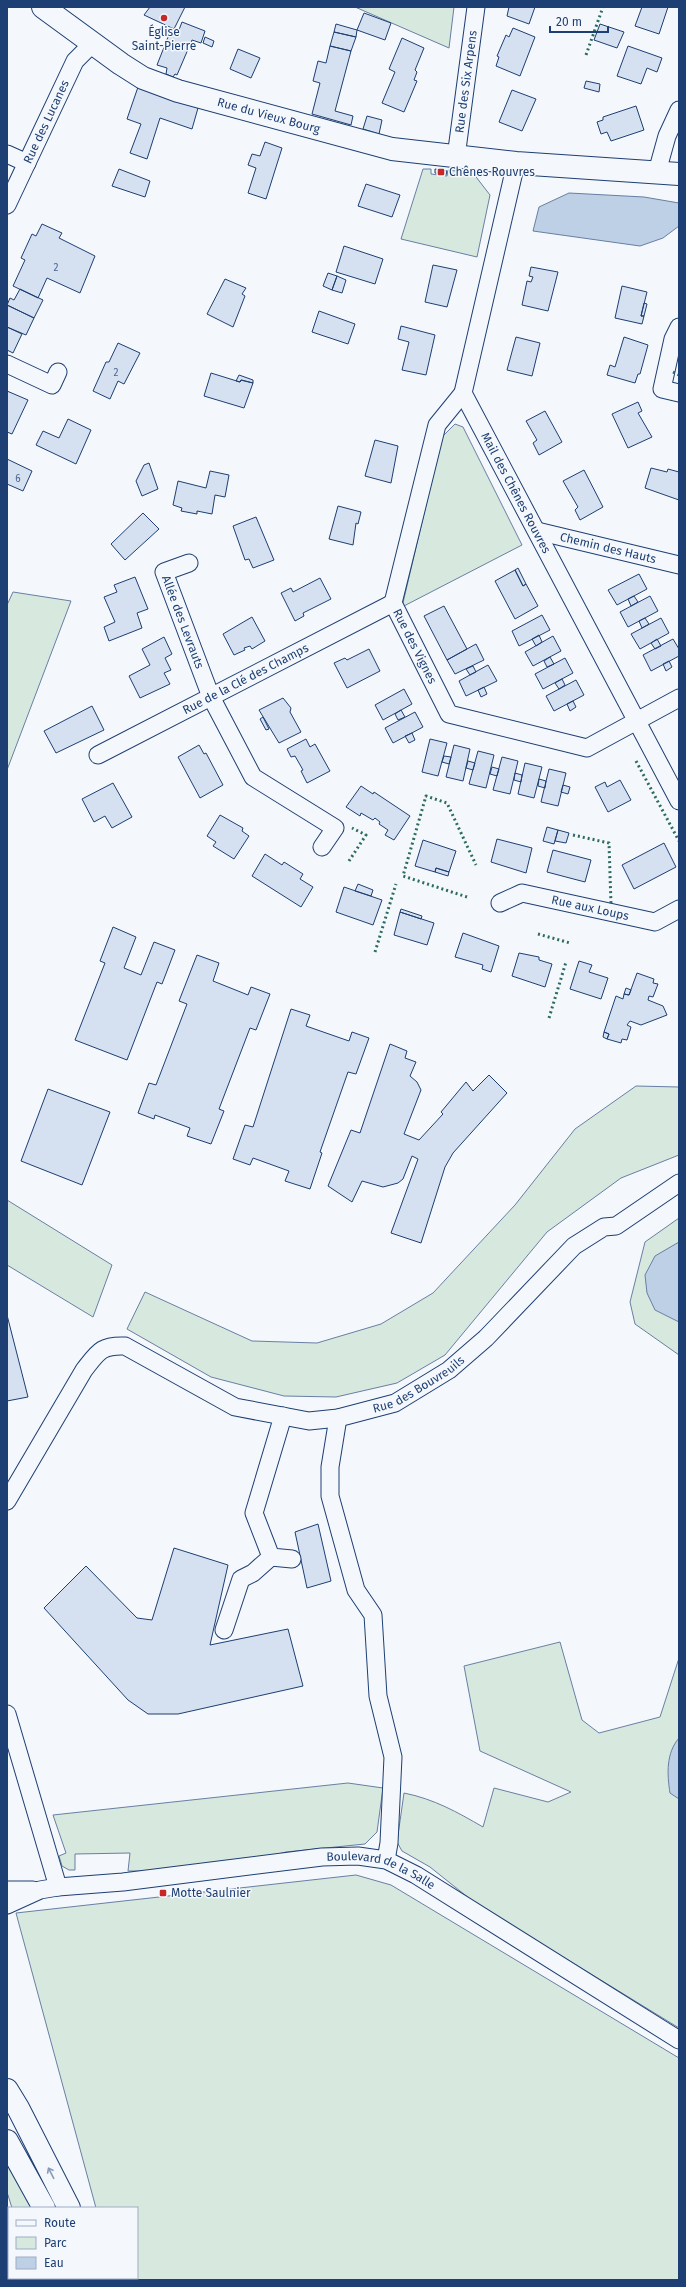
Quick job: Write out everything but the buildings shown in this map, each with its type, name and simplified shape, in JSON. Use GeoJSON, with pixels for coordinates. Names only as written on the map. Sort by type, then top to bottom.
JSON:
{"type":"FeatureCollection","features":[{"type":"Feature","properties":{"kind":"street","name":"Rue du Vieux Bourg"},"geometry":{"type":"LineString","coordinates":[[43,7],[92,44],[143,78],[178,91],[392,149],[516,163],[679,174]]}},
{"type":"Feature","properties":{"kind":"street","name":"Rue des Six Arpens"},"geometry":{"type":"LineString","coordinates":[[456,157],[476,7]]}},
{"type":"Feature","properties":{"kind":"street","name":"Rue des Lucanes"},"geometry":{"type":"LineString","coordinates":[[7,205],[76,61],[92,44]]}},
{"type":"Feature","properties":{"kind":"street"},"geometry":{"type":"LineString","coordinates":[[657,172],[667,136],[679,110]]}},
{"type":"Feature","properties":{"kind":"street"},"geometry":{"type":"LineString","coordinates":[[7,154],[27,163]]}},
{"type":"Feature","properties":{"kind":"street"},"geometry":{"type":"LineString","coordinates":[[463,393],[516,163]]}},
{"type":"Feature","properties":{"kind":"street"},"geometry":{"type":"LineString","coordinates":[[679,327],[674,339],[662,389],[679,393]]}},
{"type":"Feature","properties":{"kind":"street"},"geometry":{"type":"LineString","coordinates":[[7,364],[52,385],[58,372]]}},
{"type":"Feature","properties":{"kind":"street","name":"Mail des Chênes Rouvres"},"geometry":{"type":"LineString","coordinates":[[463,393],[679,801]]}},
{"type":"Feature","properties":{"kind":"street","name":"Rue des Vignes"},"geometry":{"type":"LineString","coordinates":[[463,393],[437,425],[393,603],[450,714],[587,748],[679,698]]}},
{"type":"Feature","properties":{"kind":"street","name":"Chemin des Hauts"},"geometry":{"type":"LineString","coordinates":[[537,531],[679,565]]}},
{"type":"Feature","properties":{"kind":"street","name":"Allée des Levrauts"},"geometry":{"type":"LineString","coordinates":[[189,563],[164,572],[211,697]]}},
{"type":"Feature","properties":{"kind":"street","name":"Rue de la Clé des Champs"},"geometry":{"type":"LineString","coordinates":[[98,755],[393,603]]}},
{"type":"Feature","properties":{"kind":"street"},"geometry":{"type":"LineString","coordinates":[[211,697],[253,777],[335,828],[322,847]]}},
{"type":"Feature","properties":{"kind":"street","name":"Rue aux Loups"},"geometry":{"type":"LineString","coordinates":[[500,903],[522,893],[655,922],[679,909]]}},
{"type":"Feature","properties":{"kind":"street","name":"Rue des Bouvreuils"},"geometry":{"type":"LineString","coordinates":[[7,1501],[84,1370],[95,1355],[110,1345],[125,1346],[236,1407],[309,1420],[338,1418],[395,1403],[449,1370],[486,1338],[574,1246],[604,1227],[616,1226],[679,1183]]}},
{"type":"Feature","properties":{"kind":"street"},"geometry":{"type":"LineString","coordinates":[[271,1557],[254,1513],[283,1416]]}},
{"type":"Feature","properties":{"kind":"street"},"geometry":{"type":"LineString","coordinates":[[338,1418],[330,1467],[330,1496],[356,1590],[372,1615],[378,1696],[393,1757],[389,1843],[386,1860]]}},
{"type":"Feature","properties":{"kind":"street"},"geometry":{"type":"LineString","coordinates":[[224,1630],[241,1579],[253,1573],[271,1557],[292,1559]]}},
{"type":"Feature","properties":{"kind":"street"},"geometry":{"type":"LineString","coordinates":[[7,1714],[58,1887]]}},
{"type":"Feature","properties":{"kind":"street","name":"Boulevard de la Salle"},"geometry":{"type":"LineString","coordinates":[[7,1890],[40,1890],[58,1887],[123,1882],[322,1857],[358,1856],[386,1860],[416,1874],[679,2040]]}},
{"type":"Feature","properties":{"kind":"street","name":"Boulevard de la Salle"},"geometry":{"type":"LineString","coordinates":[[7,1905],[40,1890]]}},
{"type":"Feature","properties":{"kind":"street"},"geometry":{"type":"LineString","coordinates":[[7,2090],[18,2108],[68,2207]]}},
{"type":"Feature","properties":{"kind":"street"},"geometry":{"type":"LineString","coordinates":[[7,2141],[43,2207]]}},
{"type":"Feature","properties":{"kind":"green space"},"geometry":{"type":"Polygon","coordinates":[[[355,7],[454,7],[449,48],[355,7]]]}},
{"type":"Feature","properties":{"kind":"green space"},"geometry":{"type":"Polygon","coordinates":[[[423,169],[431,169],[431,174],[447,176],[448,170],[473,173],[490,195],[477,257],[401,239],[423,169]]]}},
{"type":"Feature","properties":{"kind":"green space"},"geometry":{"type":"Polygon","coordinates":[[[455,424],[463,427],[522,545],[402,607],[442,437],[455,424]]]}},
{"type":"Feature","properties":{"kind":"green space"},"geometry":{"type":"Polygon","coordinates":[[[13,592],[71,601],[7,770],[7,605],[13,592]]]}},
{"type":"Feature","properties":{"kind":"green space"},"geometry":{"type":"Polygon","coordinates":[[[636,1086],[679,1087],[679,1155],[621,1178],[547,1232],[445,1355],[397,1383],[336,1397],[284,1396],[211,1377],[127,1329],[145,1292],[252,1341],[317,1343],[381,1324],[433,1293],[515,1205],[575,1129],[636,1086]]]}},
{"type":"Feature","properties":{"kind":"green space"},"geometry":{"type":"Polygon","coordinates":[[[7,1200],[112,1265],[93,1317],[7,1265],[7,1200]]]}},
{"type":"Feature","properties":{"kind":"green space"},"geometry":{"type":"Polygon","coordinates":[[[679,1218],[679,1355],[635,1324],[630,1302],[645,1242],[679,1218]]]}},
{"type":"Feature","properties":{"kind":"green space"},"geometry":{"type":"Polygon","coordinates":[[[560,1642],[582,1720],[599,1733],[660,1717],[679,1658],[679,2028],[475,1903],[430,1867],[402,1851],[397,1842],[404,1793],[435,1802],[483,1827],[494,1788],[548,1802],[571,1792],[480,1751],[464,1666],[560,1642]]]}},
{"type":"Feature","properties":{"kind":"green space"},"geometry":{"type":"Polygon","coordinates":[[[348,1783],[383,1788],[377,1832],[365,1844],[286,1852],[259,1859],[168,1871],[128,1871],[130,1853],[75,1854],[75,1870],[69,1870],[62,1866],[59,1856],[66,1853],[53,1815],[348,1783]]]}},
{"type":"Feature","properties":{"kind":"green space"},"geometry":{"type":"Polygon","coordinates":[[[356,1875],[391,1885],[679,2058],[679,2280],[117,2280],[138,2279],[138,2207],[96,2207],[16,1913],[356,1875]]]}},
{"type":"Feature","properties":{"kind":"green space"},"geometry":{"type":"Polygon","coordinates":[[[7,2157],[32,2207],[12,2207],[7,2192],[7,2157]]]}},
{"type":"Feature","properties":{"kind":"green space"},"geometry":{"type":"Polygon","coordinates":[[[7,2219],[8,2279],[25,2280],[7,2280],[7,2219]]]}},
{"type":"Feature","properties":{"kind":"water"},"geometry":{"type":"Polygon","coordinates":[[[569,193],[644,197],[679,203],[679,226],[663,238],[640,246],[533,231],[539,207],[569,193]]]}},
{"type":"Feature","properties":{"kind":"water"},"geometry":{"type":"Polygon","coordinates":[[[679,1242],[679,1322],[655,1310],[647,1293],[645,1275],[655,1256],[679,1242]]]}},
{"type":"Feature","properties":{"kind":"water"},"geometry":{"type":"Polygon","coordinates":[[[679,1738],[679,1799],[670,1793],[668,1764],[672,1750],[679,1738]]]}},
{"type":"Feature","properties":{"kind":"hedge"},"geometry":{"type":"LineString","coordinates":[[586,55],[603,7]]}},
{"type":"Feature","properties":{"kind":"hedge"},"geometry":{"type":"LineString","coordinates":[[673,372],[679,375]]}},
{"type":"Feature","properties":{"kind":"hedge"},"geometry":{"type":"LineString","coordinates":[[636,761],[679,841]]}},
{"type":"Feature","properties":{"kind":"hedge"},"geometry":{"type":"LineString","coordinates":[[467,897],[403,876],[426,796],[447,803],[476,865]]}},
{"type":"Feature","properties":{"kind":"hedge"},"geometry":{"type":"LineString","coordinates":[[349,861],[366,835],[352,828]]}},
{"type":"Feature","properties":{"kind":"hedge"},"geometry":{"type":"LineString","coordinates":[[573,835],[609,843],[611,905]]}},
{"type":"Feature","properties":{"kind":"hedge"},"geometry":{"type":"LineString","coordinates":[[375,952],[396,884]]}},
{"type":"Feature","properties":{"kind":"hedge"},"geometry":{"type":"LineString","coordinates":[[538,934],[570,943]]}},
{"type":"Feature","properties":{"kind":"hedge"},"geometry":{"type":"LineString","coordinates":[[549,1018],[566,962]]}},
{"type":"Feature","properties":{"kind":"place","name":"Église Saint-Pierre"},"geometry":{"type":"Point","coordinates":[164,18]}},
{"type":"Feature","properties":{"kind":"place","name":"Chênes Rouvres"},"geometry":{"type":"Point","coordinates":[441,172]}},
{"type":"Feature","properties":{"kind":"place","name":"Motte Saulnier"},"geometry":{"type":"Point","coordinates":[163,1893]}}]}
